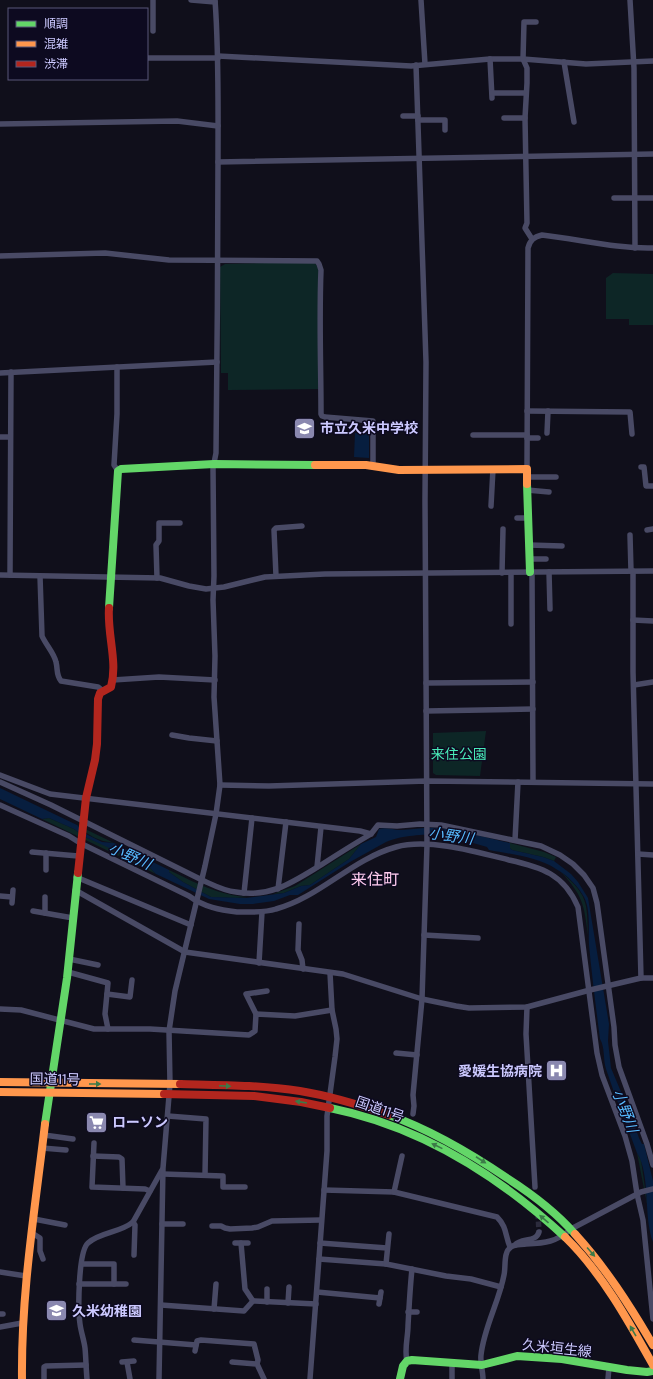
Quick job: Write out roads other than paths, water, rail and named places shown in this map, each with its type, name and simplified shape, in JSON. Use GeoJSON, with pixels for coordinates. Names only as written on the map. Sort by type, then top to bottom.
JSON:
{"type":"FeatureCollection","features":[{"type":"Feature","properties":{"kind":"main road"},"geometry":{"type":"LineString","coordinates":[[22,1379],[22,1323],[26,1276],[49,1092],[68,972],[82,823],[96,752],[98,699],[100,693],[111,687],[113,680],[112,650],[108,617],[118,471],[121,469],[214,464],[366,465],[399,470],[493,469],[527,473],[529,559],[531,572]]}},
{"type":"Feature","properties":{"kind":"main road","name":"国道11号"},"geometry":{"type":"LineString","coordinates":[[0,1082],[51,1084],[170,1084],[264,1087],[316,1094],[386,1113],[425,1129],[451,1142],[483,1161],[552,1210],[571,1229],[609,1274],[653,1345]]}},
{"type":"Feature","properties":{"kind":"main road","name":"国道11号"},"geometry":{"type":"LineString","coordinates":[[0,1092],[218,1094],[266,1097],[328,1107],[382,1121],[422,1138],[458,1156],[502,1185],[543,1218],[579,1252],[602,1281],[653,1364]]}},
{"type":"Feature","properties":{"kind":"main road","name":"久米垣生線"},"geometry":{"type":"LineString","coordinates":[[407,1361],[412,1360],[482,1365],[516,1356],[562,1359],[650,1374]]}},
{"type":"Feature","properties":{"kind":"main road"},"geometry":{"type":"LineString","coordinates":[[400,1379],[403,1366],[407,1361]]}},
{"type":"Feature","properties":{"kind":"street"},"geometry":{"type":"LineString","coordinates":[[153,0],[153,30]]}},
{"type":"Feature","properties":{"kind":"street"},"geometry":{"type":"LineString","coordinates":[[159,1379],[163,1171],[170,1094],[169,1031],[175,991],[216,814],[220,785],[215,709],[212,495],[213,468],[216,453],[217,362],[217,10],[216,1],[191,0]]}},
{"type":"Feature","properties":{"kind":"street"},"geometry":{"type":"LineString","coordinates":[[421,0],[425,64]]}},
{"type":"Feature","properties":{"kind":"street"},"geometry":{"type":"LineString","coordinates":[[630,0],[633,62],[635,248]]}},
{"type":"Feature","properties":{"kind":"street"},"geometry":{"type":"LineString","coordinates":[[532,239],[525,228],[527,223],[527,68],[523,59],[524,22],[536,22]]}},
{"type":"Feature","properties":{"kind":"street"},"geometry":{"type":"LineString","coordinates":[[148,58],[218,57],[416,65],[490,59],[523,59],[586,64],[653,61]]}},
{"type":"Feature","properties":{"kind":"street"},"geometry":{"type":"LineString","coordinates":[[490,59],[492,96],[526,93]]}},
{"type":"Feature","properties":{"kind":"street"},"geometry":{"type":"LineString","coordinates":[[564,62],[574,122]]}},
{"type":"Feature","properties":{"kind":"street"},"geometry":{"type":"LineString","coordinates":[[413,1114],[413,1095],[422,999],[427,843],[425,574],[426,362],[416,65]]}},
{"type":"Feature","properties":{"kind":"street"},"geometry":{"type":"LineString","coordinates":[[403,116],[445,120],[445,130]]}},
{"type":"Feature","properties":{"kind":"street"},"geometry":{"type":"LineString","coordinates":[[504,118],[526,118]]}},
{"type":"Feature","properties":{"kind":"street"},"geometry":{"type":"LineString","coordinates":[[0,124],[177,120],[218,126]]}},
{"type":"Feature","properties":{"kind":"street"},"geometry":{"type":"LineString","coordinates":[[218,162],[419,157],[653,154]]}},
{"type":"Feature","properties":{"kind":"street"},"geometry":{"type":"LineString","coordinates":[[614,198],[653,198]]}},
{"type":"Feature","properties":{"kind":"street"},"geometry":{"type":"LineString","coordinates":[[556,477],[527,473],[529,243],[532,239],[542,235],[635,248],[653,248]]}},
{"type":"Feature","properties":{"kind":"street"},"geometry":{"type":"LineString","coordinates":[[0,256],[105,253],[169,260],[317,261],[321,270],[319,312],[321,341],[320,414],[325,417],[373,421],[373,466]]}},
{"type":"Feature","properties":{"kind":"street"},"geometry":{"type":"LineString","coordinates":[[0,373],[217,362]]}},
{"type":"Feature","properties":{"kind":"street"},"geometry":{"type":"LineString","coordinates":[[116,367],[117,414],[114,465],[118,471]]}},
{"type":"Feature","properties":{"kind":"street"},"geometry":{"type":"LineString","coordinates":[[10,575],[11,372]]}},
{"type":"Feature","properties":{"kind":"street"},"geometry":{"type":"LineString","coordinates":[[527,411],[630,412],[632,434]]}},
{"type":"Feature","properties":{"kind":"street"},"geometry":{"type":"LineString","coordinates":[[547,433],[548,411]]}},
{"type":"Feature","properties":{"kind":"street"},"geometry":{"type":"LineString","coordinates":[[473,435],[538,438]]}},
{"type":"Feature","properties":{"kind":"street"},"geometry":{"type":"LineString","coordinates":[[0,437],[10,437]]}},
{"type":"Feature","properties":{"kind":"street"},"geometry":{"type":"LineString","coordinates":[[641,467],[644,467],[646,486],[653,486]]}},
{"type":"Feature","properties":{"kind":"street"},"geometry":{"type":"LineString","coordinates":[[491,506],[493,469]]}},
{"type":"Feature","properties":{"kind":"street"},"geometry":{"type":"LineString","coordinates":[[527,490],[549,492]]}},
{"type":"Feature","properties":{"kind":"street"},"geometry":{"type":"LineString","coordinates":[[517,518],[528,518]]}},
{"type":"Feature","properties":{"kind":"street"},"geometry":{"type":"LineString","coordinates":[[157,578],[156,545],[159,541],[159,523],[180,523]]}},
{"type":"Feature","properties":{"kind":"street"},"geometry":{"type":"LineString","coordinates":[[276,576],[274,530],[276,528],[302,526]]}},
{"type":"Feature","properties":{"kind":"street"},"geometry":{"type":"LineString","coordinates":[[502,573],[503,529]]}},
{"type":"Feature","properties":{"kind":"street"},"geometry":{"type":"LineString","coordinates":[[630,535],[641,978]]}},
{"type":"Feature","properties":{"kind":"street"},"geometry":{"type":"LineString","coordinates":[[529,546],[562,546]]}},
{"type":"Feature","properties":{"kind":"street"},"geometry":{"type":"LineString","coordinates":[[529,559],[546,559]]}},
{"type":"Feature","properties":{"kind":"street"},"geometry":{"type":"LineString","coordinates":[[0,575],[157,578],[171,580],[197,588],[214,588],[265,576],[324,574],[653,571]]}},
{"type":"Feature","properties":{"kind":"street"},"geometry":{"type":"LineString","coordinates":[[531,572],[534,782]]}},
{"type":"Feature","properties":{"kind":"street"},"geometry":{"type":"LineString","coordinates":[[549,572],[550,609]]}},
{"type":"Feature","properties":{"kind":"street"},"geometry":{"type":"LineString","coordinates":[[511,573],[512,624]]}},
{"type":"Feature","properties":{"kind":"street"},"geometry":{"type":"LineString","coordinates":[[40,576],[42,636],[45,644],[54,656],[58,676],[62,681],[98,687],[103,691]]}},
{"type":"Feature","properties":{"kind":"street"},"geometry":{"type":"LineString","coordinates":[[633,620],[653,621]]}},
{"type":"Feature","properties":{"kind":"street"},"geometry":{"type":"LineString","coordinates":[[113,680],[159,677],[215,680]]}},
{"type":"Feature","properties":{"kind":"street"},"geometry":{"type":"LineString","coordinates":[[426,683],[532,682]]}},
{"type":"Feature","properties":{"kind":"street"},"geometry":{"type":"LineString","coordinates":[[634,685],[653,682]]}},
{"type":"Feature","properties":{"kind":"street"},"geometry":{"type":"LineString","coordinates":[[426,711],[533,709]]}},
{"type":"Feature","properties":{"kind":"street"},"geometry":{"type":"LineString","coordinates":[[172,735],[217,741]]}},
{"type":"Feature","properties":{"kind":"street"},"geometry":{"type":"LineString","coordinates":[[0,775],[45,792],[371,834]]}},
{"type":"Feature","properties":{"kind":"street"},"geometry":{"type":"LineString","coordinates":[[220,785],[269,786],[427,781],[653,784]]}},
{"type":"Feature","properties":{"kind":"street"},"geometry":{"type":"LineString","coordinates":[[0,782],[201,881],[226,890],[244,893],[260,893],[288,885],[371,834],[378,825],[426,825],[461,828],[541,846],[560,855],[573,864],[584,875],[593,888],[600,919],[606,987],[613,1020],[619,1067],[647,1144],[653,1165]]}},
{"type":"Feature","properties":{"kind":"street"},"geometry":{"type":"LineString","coordinates":[[515,840],[518,782]]}},
{"type":"Feature","properties":{"kind":"street"},"geometry":{"type":"LineString","coordinates":[[0,805],[69,836],[197,900],[217,909],[227,911],[262,912],[276,910],[293,904],[378,853],[398,846],[411,844],[427,843],[450,846],[532,865],[549,872],[560,880],[568,889],[578,907],[599,1064],[627,1142],[639,1193],[653,1319]]}},
{"type":"Feature","properties":{"kind":"street"},"geometry":{"type":"LineString","coordinates":[[244,893],[252,818]]}},
{"type":"Feature","properties":{"kind":"street"},"geometry":{"type":"LineString","coordinates":[[278,889],[286,822]]}},
{"type":"Feature","properties":{"kind":"street"},"geometry":{"type":"LineString","coordinates":[[317,867],[321,827]]}},
{"type":"Feature","properties":{"kind":"street"},"geometry":{"type":"LineString","coordinates":[[32,852],[78,856]]}},
{"type":"Feature","properties":{"kind":"street"},"geometry":{"type":"LineString","coordinates":[[46,853],[46,870]]}},
{"type":"Feature","properties":{"kind":"street"},"geometry":{"type":"LineString","coordinates":[[638,854],[653,855]]}},
{"type":"Feature","properties":{"kind":"street"},"geometry":{"type":"LineString","coordinates":[[76,877],[191,925]]}},
{"type":"Feature","properties":{"kind":"street"},"geometry":{"type":"LineString","coordinates":[[0,896],[12,900],[13,890]]}},
{"type":"Feature","properties":{"kind":"street"},"geometry":{"type":"LineString","coordinates":[[75,890],[185,952],[343,974],[422,999],[469,1008],[527,1007],[641,978],[653,978]]}},
{"type":"Feature","properties":{"kind":"street"},"geometry":{"type":"LineString","coordinates":[[45,897],[45,913]]}},
{"type":"Feature","properties":{"kind":"street"},"geometry":{"type":"LineString","coordinates":[[33,911],[73,918]]}},
{"type":"Feature","properties":{"kind":"street"},"geometry":{"type":"LineString","coordinates":[[259,963],[262,912]]}},
{"type":"Feature","properties":{"kind":"street"},"geometry":{"type":"LineString","coordinates":[[299,924],[298,950],[302,960],[303,969]]}},
{"type":"Feature","properties":{"kind":"street"},"geometry":{"type":"LineString","coordinates":[[424,935],[478,938]]}},
{"type":"Feature","properties":{"kind":"street"},"geometry":{"type":"LineString","coordinates":[[69,959],[98,965]]}},
{"type":"Feature","properties":{"kind":"street"},"geometry":{"type":"LineString","coordinates":[[68,972],[108,983],[105,1014],[108,1029]]}},
{"type":"Feature","properties":{"kind":"street"},"geometry":{"type":"LineString","coordinates":[[310,1379],[327,1151],[326,1128],[336,1039],[336,1030],[332,1010],[330,973]]}},
{"type":"Feature","properties":{"kind":"street"},"geometry":{"type":"LineString","coordinates":[[107,994],[130,997],[134,984]]}},
{"type":"Feature","properties":{"kind":"street"},"geometry":{"type":"LineString","coordinates":[[0,1010],[21,1010],[94,1029],[150,1029],[249,1034],[255,1031],[256,1014],[246,994],[267,991]]}},
{"type":"Feature","properties":{"kind":"street"},"geometry":{"type":"LineString","coordinates":[[527,1007],[526,1034],[536,1187]]}},
{"type":"Feature","properties":{"kind":"street"},"geometry":{"type":"LineString","coordinates":[[256,1014],[295,1016],[332,1010]]}},
{"type":"Feature","properties":{"kind":"street"},"geometry":{"type":"LineString","coordinates":[[396,1053],[417,1054]]}},
{"type":"Feature","properties":{"kind":"street"},"geometry":{"type":"LineString","coordinates":[[168,1116],[206,1119],[205,1175]]}},
{"type":"Feature","properties":{"kind":"street"},"geometry":{"type":"LineString","coordinates":[[44,1135],[73,1139]]}},
{"type":"Feature","properties":{"kind":"street"},"geometry":{"type":"LineString","coordinates":[[94,1143],[92,1187],[145,1189],[150,1191]]}},
{"type":"Feature","properties":{"kind":"street"},"geometry":{"type":"LineString","coordinates":[[42,1148],[66,1150]]}},
{"type":"Feature","properties":{"kind":"street"},"geometry":{"type":"LineString","coordinates":[[93,1156],[119,1157],[122,1159],[123,1188]]}},
{"type":"Feature","properties":{"kind":"street"},"geometry":{"type":"LineString","coordinates":[[394,1192],[402,1156]]}},
{"type":"Feature","properties":{"kind":"street"},"geometry":{"type":"LineString","coordinates":[[163,1171],[223,1176],[223,1187],[245,1187]]}},
{"type":"Feature","properties":{"kind":"street"},"geometry":{"type":"LineString","coordinates":[[87,1379],[85,1349],[80,1324],[79,1284],[84,1248],[88,1243],[95,1239],[128,1226],[132,1222],[163,1171]]}},
{"type":"Feature","properties":{"kind":"street"},"geometry":{"type":"LineString","coordinates":[[324,1190],[394,1192],[497,1217],[506,1230],[507,1241],[512,1246],[543,1244],[554,1241],[571,1229],[639,1193],[653,1189]]}},
{"type":"Feature","properties":{"kind":"street"},"geometry":{"type":"LineString","coordinates":[[34,1219],[65,1225]]}},
{"type":"Feature","properties":{"kind":"street"},"geometry":{"type":"LineString","coordinates":[[212,1226],[221,1226],[230,1229],[252,1228],[272,1221],[321,1220]]}},
{"type":"Feature","properties":{"kind":"street"},"geometry":{"type":"LineString","coordinates":[[132,1222],[135,1225],[134,1256]]}},
{"type":"Feature","properties":{"kind":"street"},"geometry":{"type":"LineString","coordinates":[[162,1224],[183,1224]]}},
{"type":"Feature","properties":{"kind":"street"},"geometry":{"type":"LineString","coordinates":[[482,1379],[481,1355],[501,1288],[507,1251],[520,1241],[535,1238],[538,1236],[539,1232]]}},
{"type":"Feature","properties":{"kind":"street"},"geometry":{"type":"LineString","coordinates":[[32,1233],[40,1238],[40,1251],[43,1259]]}},
{"type":"Feature","properties":{"kind":"street"},"geometry":{"type":"LineString","coordinates":[[386,1264],[389,1234]]}},
{"type":"Feature","properties":{"kind":"street"},"geometry":{"type":"LineString","coordinates":[[320,1242],[387,1248]]}},
{"type":"Feature","properties":{"kind":"street"},"geometry":{"type":"LineString","coordinates":[[248,1243],[238,1243],[245,1289],[253,1302]]}},
{"type":"Feature","properties":{"kind":"street"},"geometry":{"type":"LineString","coordinates":[[319,1259],[386,1264],[446,1276],[471,1279],[501,1288]]}},
{"type":"Feature","properties":{"kind":"street"},"geometry":{"type":"LineString","coordinates":[[82,1264],[114,1264],[114,1284]]}},
{"type":"Feature","properties":{"kind":"street"},"geometry":{"type":"LineString","coordinates":[[407,1361],[408,1312],[412,1269]]}},
{"type":"Feature","properties":{"kind":"street"},"geometry":{"type":"LineString","coordinates":[[0,1272],[26,1276]]}},
{"type":"Feature","properties":{"kind":"street"},"geometry":{"type":"LineString","coordinates":[[79,1284],[126,1284]]}},
{"type":"Feature","properties":{"kind":"street"},"geometry":{"type":"LineString","coordinates":[[214,1309],[216,1284]]}},
{"type":"Feature","properties":{"kind":"street"},"geometry":{"type":"LineString","coordinates":[[288,1303],[289,1287]]}},
{"type":"Feature","properties":{"kind":"street"},"geometry":{"type":"LineString","coordinates":[[267,1289],[267,1302]]}},
{"type":"Feature","properties":{"kind":"street"},"geometry":{"type":"LineString","coordinates":[[317,1292],[380,1298]]}},
{"type":"Feature","properties":{"kind":"street"},"geometry":{"type":"LineString","coordinates":[[160,1305],[244,1311],[253,1302],[316,1304]]}},
{"type":"Feature","properties":{"kind":"street"},"geometry":{"type":"LineString","coordinates":[[408,1312],[416,1312]]}},
{"type":"Feature","properties":{"kind":"street"},"geometry":{"type":"LineString","coordinates":[[0,1327],[22,1323]]}},
{"type":"Feature","properties":{"kind":"street"},"geometry":{"type":"LineString","coordinates":[[134,1340],[160,1342],[195,1348],[197,1341],[201,1340],[254,1344],[258,1360],[257,1364],[264,1379]]}},
{"type":"Feature","properties":{"kind":"street"},"geometry":{"type":"LineString","coordinates":[[130,1379],[125,1362],[134,1361]]}},
{"type":"Feature","properties":{"kind":"street"},"geometry":{"type":"LineString","coordinates":[[232,1362],[257,1364]]}},
{"type":"Feature","properties":{"kind":"street"},"geometry":{"type":"LineString","coordinates":[[452,1363],[452,1379]]}},
{"type":"Feature","properties":{"kind":"street"},"geometry":{"type":"LineString","coordinates":[[44,1379],[44,1367],[46,1366],[86,1365]]}},
{"type":"Feature","properties":{"kind":"street"},"geometry":{"type":"LineString","coordinates":[[608,1379],[609,1367]]}},
{"type":"Feature","properties":{"kind":"water"},"geometry":{"type":"Polygon","coordinates":[[[355,433],[369,433],[369,458],[354,457],[355,433]]]}},
{"type":"Feature","properties":{"kind":"water","name":"小野川"},"geometry":{"type":"Polygon","coordinates":[[[0,788],[77,825],[86,834],[102,842],[114,843],[169,870],[169,872],[183,882],[211,897],[246,898],[284,893],[301,886],[310,885],[349,859],[361,844],[376,837],[379,829],[382,828],[400,830],[432,828],[455,830],[510,843],[510,848],[512,850],[554,861],[571,874],[588,898],[609,1024],[608,1041],[611,1068],[639,1138],[642,1144],[644,1144],[653,1181],[653,1242],[648,1220],[644,1173],[605,1065],[603,1046],[600,1039],[589,945],[588,908],[582,893],[560,871],[532,859],[489,850],[487,847],[442,835],[429,834],[398,838],[386,842],[350,862],[298,895],[290,895],[274,901],[240,904],[209,899],[156,874],[147,865],[85,837],[74,829],[49,818],[42,819],[0,799],[0,788]]]}},
{"type":"Feature","properties":{"kind":"tunnel"},"geometry":{"type":"LineString","coordinates":[[538,1213],[539,1232]]}},
{"type":"Feature","properties":{"kind":"place","name":"市立久米中学校"},"geometry":{"type":"Point","coordinates":[305,428]}},
{"type":"Feature","properties":{"kind":"place","name":"愛媛生協病院"},"geometry":{"type":"Point","coordinates":[557,1071]}},
{"type":"Feature","properties":{"kind":"place","name":"ローソン"},"geometry":{"type":"Point","coordinates":[97,1122]}},
{"type":"Feature","properties":{"kind":"place","name":"久米幼稚園"},"geometry":{"type":"Point","coordinates":[57,1311]}},
{"type":"Feature","properties":{"kind":"district","name":"来住町"},"geometry":{"type":"Point","coordinates":[375,879]}},
{"type":"Feature","properties":{"kind":"park label","name":"来住公園"},"geometry":{"type":"Point","coordinates":[459,754]}}]}
